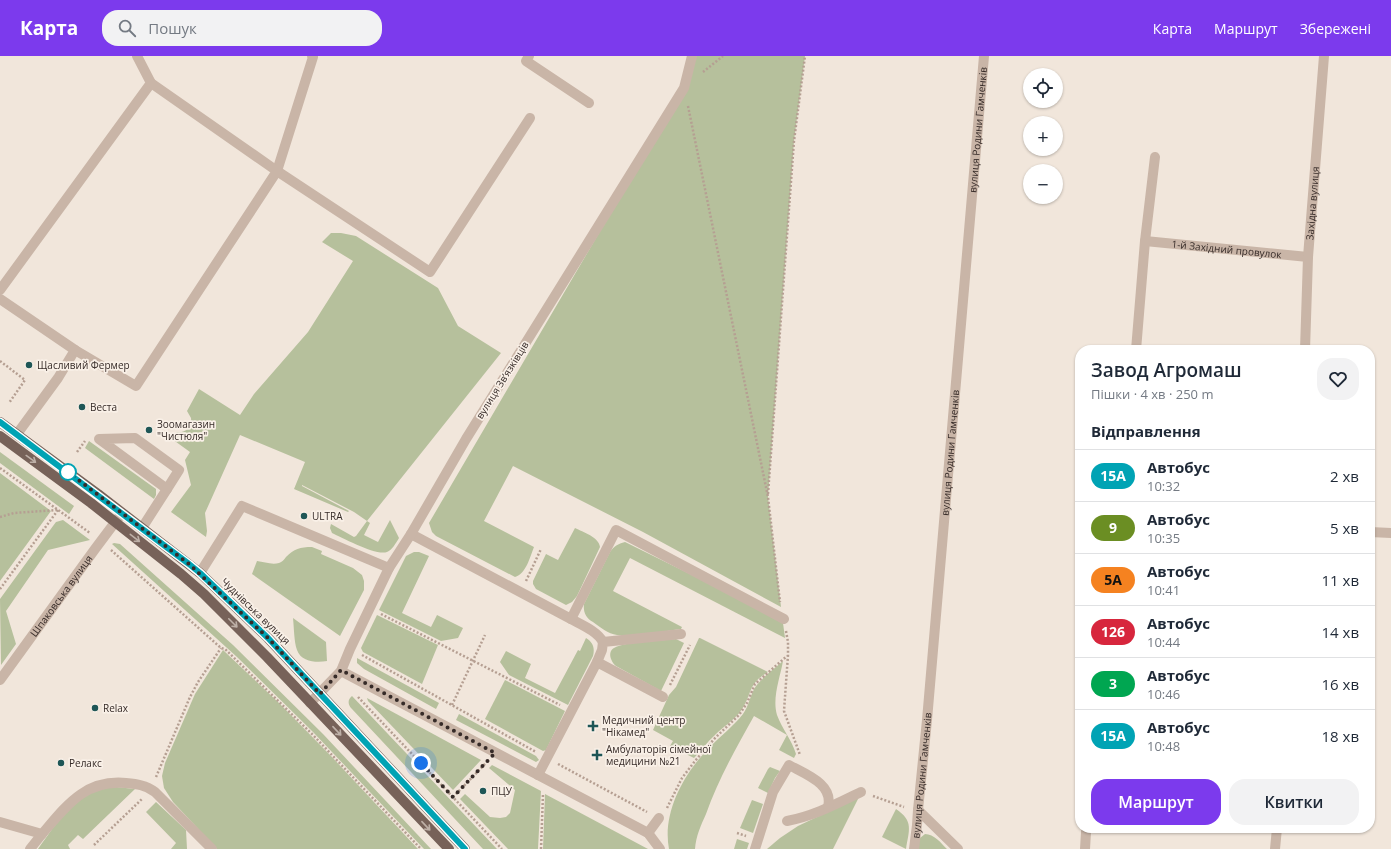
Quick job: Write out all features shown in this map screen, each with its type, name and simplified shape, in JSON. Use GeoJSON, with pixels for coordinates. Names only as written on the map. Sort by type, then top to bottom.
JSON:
{"type":"FeatureCollection","features":[{"type":"Feature","properties":{"kind":"main road","name":"Чуднівська вулиця"},"geometry":{"type":"LineString","coordinates":[[0,422],[200,573],[268,638],[465,849]]}},
{"type":"Feature","properties":{"kind":"main road"},"geometry":{"type":"LineString","coordinates":[[0,436],[116,522],[204,594],[449,849]]}},
{"type":"Feature","properties":{"kind":"street"},"geometry":{"type":"LineString","coordinates":[[137,56],[150,83],[278,171],[430,272],[530,118]]}},
{"type":"Feature","properties":{"kind":"street"},"geometry":{"type":"LineString","coordinates":[[0,299],[75,350],[136,386],[278,171],[313,56]]}},
{"type":"Feature","properties":{"kind":"street"},"geometry":{"type":"LineString","coordinates":[[529,56],[526,61],[589,104]]}},
{"type":"Feature","properties":{"kind":"street","name":"вулиця Звʼязківців"},"geometry":{"type":"LineString","coordinates":[[310,703],[341,670],[389,568],[411,534],[466,439],[684,88],[692,56]]}},
{"type":"Feature","properties":{"kind":"street","name":"вулиця Родини Гамченків"},"geometry":{"type":"LineString","coordinates":[[914,849],[930,696],[984,56]]}},
{"type":"Feature","properties":{"kind":"street","name":"Західна вулиця"},"geometry":{"type":"LineString","coordinates":[[1306,345],[1308,257],[1324,56]]}},
{"type":"Feature","properties":{"kind":"street"},"geometry":{"type":"LineString","coordinates":[[0,290],[150,83]]}},
{"type":"Feature","properties":{"kind":"street"},"geometry":{"type":"LineString","coordinates":[[1136,345],[1145,241],[1155,157]]}},
{"type":"Feature","properties":{"kind":"street","name":"1-й Західний провулок"},"geometry":{"type":"LineString","coordinates":[[1145,241],[1308,257]]}},
{"type":"Feature","properties":{"kind":"street"},"geometry":{"type":"LineString","coordinates":[[17,434],[58,378],[75,350]]}},
{"type":"Feature","properties":{"kind":"street"},"geometry":{"type":"LineString","coordinates":[[142,528],[167,489],[179,470],[135,438],[99,439],[167,489]]}},
{"type":"Feature","properties":{"kind":"street"},"geometry":{"type":"LineString","coordinates":[[200,573],[242,506],[389,568]]}},
{"type":"Feature","properties":{"kind":"street","name":"Шпаковська вулиця"},"geometry":{"type":"LineString","coordinates":[[0,680],[58,606],[95,549],[122,513]]}},
{"type":"Feature","properties":{"kind":"street"},"geometry":{"type":"LineString","coordinates":[[571,619],[616,530],[784,619]]}},
{"type":"Feature","properties":{"kind":"street"},"geometry":{"type":"LineString","coordinates":[[1375,532],[1391,533]]}},
{"type":"Feature","properties":{"kind":"street"},"geometry":{"type":"LineString","coordinates":[[411,534],[571,619],[595,633],[603,642],[602,650],[597,662],[547,758],[541,777]]}},
{"type":"Feature","properties":{"kind":"street"},"geometry":{"type":"LineString","coordinates":[[603,642],[681,634]]}},
{"type":"Feature","properties":{"kind":"street"},"geometry":{"type":"LineString","coordinates":[[597,662],[663,696]]}},
{"type":"Feature","properties":{"kind":"street"},"geometry":{"type":"LineString","coordinates":[[341,670],[648,833],[660,849]]}},
{"type":"Feature","properties":{"kind":"street"},"geometry":{"type":"LineString","coordinates":[[755,849],[773,792],[789,765],[819,782],[825,788],[830,800],[828,807]]}},
{"type":"Feature","properties":{"kind":"street"},"geometry":{"type":"LineString","coordinates":[[30,849],[65,807],[84,791],[109,783],[122,782],[137,784],[152,789],[212,849]]}},
{"type":"Feature","properties":{"kind":"street"},"geometry":{"type":"LineString","coordinates":[[787,821],[802,818],[861,792]]}},
{"type":"Feature","properties":{"kind":"street"},"geometry":{"type":"LineString","coordinates":[[918,810],[958,849]]}},
{"type":"Feature","properties":{"kind":"street"},"geometry":{"type":"LineString","coordinates":[[648,833],[659,818]]}},
{"type":"Feature","properties":{"kind":"street"},"geometry":{"type":"LineString","coordinates":[[0,822],[42,834]]}},
{"type":"Feature","properties":{"kind":"street"},"geometry":{"type":"LineString","coordinates":[[1085,849],[1086,833]]}},
{"type":"Feature","properties":{"kind":"street"},"geometry":{"type":"LineString","coordinates":[[1275,849],[1277,833]]}},
{"type":"Feature","properties":{"kind":"path"},"geometry":{"type":"LineString","coordinates":[[768,497],[794,141],[805,56]]}},
{"type":"Feature","properties":{"kind":"path"},"geometry":{"type":"LineString","coordinates":[[684,88],[768,497],[781,607]]}},
{"type":"Feature","properties":{"kind":"path"},"geometry":{"type":"LineString","coordinates":[[0,361],[25,380],[9,403]]}},
{"type":"Feature","properties":{"kind":"path"},"geometry":{"type":"LineString","coordinates":[[0,468],[102,541],[221,648],[225,649],[308,730],[421,849]]}},
{"type":"Feature","properties":{"kind":"path"},"geometry":{"type":"LineString","coordinates":[[0,517],[14,513],[58,510]]}},
{"type":"Feature","properties":{"kind":"path"},"geometry":{"type":"LineString","coordinates":[[0,590],[58,510]]}},
{"type":"Feature","properties":{"kind":"path"},"geometry":{"type":"LineString","coordinates":[[520,592],[541,549]]}},
{"type":"Feature","properties":{"kind":"path"},"geometry":{"type":"LineString","coordinates":[[369,608],[571,710]]}},
{"type":"Feature","properties":{"kind":"path"},"geometry":{"type":"LineString","coordinates":[[784,619],[788,642],[784,711],[808,776]]}},
{"type":"Feature","properties":{"kind":"path"},"geometry":{"type":"LineString","coordinates":[[663,696],[671,684],[692,640],[681,634]]}},
{"type":"Feature","properties":{"kind":"path"},"geometry":{"type":"LineString","coordinates":[[452,705],[485,635]]}},
{"type":"Feature","properties":{"kind":"path"},"geometry":{"type":"LineString","coordinates":[[94,845],[152,789],[190,697],[198,682],[221,648]]}},
{"type":"Feature","properties":{"kind":"path"},"geometry":{"type":"LineString","coordinates":[[358,653],[547,758],[659,818],[665,811],[682,778],[695,760],[739,715],[747,703],[755,684],[788,656]]}},
{"type":"Feature","properties":{"kind":"path"},"geometry":{"type":"LineString","coordinates":[[356,695],[502,849]]}},
{"type":"Feature","properties":{"kind":"path"},"geometry":{"type":"LineString","coordinates":[[453,797],[495,753]]}},
{"type":"Feature","properties":{"kind":"path"},"geometry":{"type":"LineString","coordinates":[[541,777],[541,849]]}},
{"type":"Feature","properties":{"kind":"green space"},"geometry":{"type":"Polygon","coordinates":[[[692,56],[805,56],[794,141],[768,497],[781,607],[643,532],[513,466],[484,521],[534,547],[525,569],[519,575],[515,577],[436,536],[432,532],[429,523],[684,88],[692,56]]]}},
{"type":"Feature","properties":{"kind":"green space"},"geometry":{"type":"Polygon","coordinates":[[[331,233],[356,236],[438,288],[458,326],[501,353],[367,521],[354,512],[302,485],[349,511],[348,512],[294,489],[305,462],[240,435],[205,513],[207,531],[206,537],[171,512],[191,485],[185,460],[190,452],[172,439],[177,432],[183,432],[188,429],[191,418],[187,411],[199,389],[240,415],[254,394],[308,332],[353,261],[322,242],[331,233]]]}},
{"type":"Feature","properties":{"kind":"green space"},"geometry":{"type":"Polygon","coordinates":[[[89,441],[156,489],[154,499],[85,448],[89,441]]]}},
{"type":"Feature","properties":{"kind":"green space"},"geometry":{"type":"Polygon","coordinates":[[[0,452],[74,506],[69,514],[0,463],[0,452]]]}},
{"type":"Feature","properties":{"kind":"green space"},"geometry":{"type":"Polygon","coordinates":[[[0,473],[51,511],[0,581],[0,473]]]}},
{"type":"Feature","properties":{"kind":"green space"},"geometry":{"type":"Polygon","coordinates":[[[63,520],[90,540],[48,550],[6,611],[16,644],[1,665],[0,599],[56,522],[63,520]]]}},
{"type":"Feature","properties":{"kind":"green space"},"geometry":{"type":"Polygon","coordinates":[[[390,520],[399,538],[389,551],[382,553],[360,546],[332,533],[330,528],[331,524],[354,537],[367,521],[370,523],[364,535],[378,542],[390,520]]]}},
{"type":"Feature","properties":{"kind":"green space"},"geometry":{"type":"Polygon","coordinates":[[[575,528],[597,540],[600,547],[577,596],[572,602],[566,605],[536,589],[533,581],[546,554],[558,560],[575,528]]]}},
{"type":"Feature","properties":{"kind":"green space"},"geometry":{"type":"Polygon","coordinates":[[[625,542],[708,583],[783,623],[785,638],[630,558],[613,591],[682,627],[681,629],[631,636],[614,634],[604,630],[587,617],[584,610],[584,604],[610,552],[616,546],[625,542]]]}},
{"type":"Feature","properties":{"kind":"green space"},"geometry":{"type":"Polygon","coordinates":[[[112,544],[120,544],[233,645],[323,734],[431,849],[424,849],[313,732],[237,657],[112,544]]]}},
{"type":"Feature","properties":{"kind":"green space"},"geometry":{"type":"Polygon","coordinates":[[[304,547],[312,547],[322,551],[321,554],[353,568],[362,575],[364,581],[364,590],[340,636],[252,574],[257,561],[276,564],[283,561],[295,550],[304,547]]]}},
{"type":"Feature","properties":{"kind":"green space"},"geometry":{"type":"Polygon","coordinates":[[[414,552],[419,552],[429,556],[402,613],[431,627],[437,615],[463,628],[458,638],[441,641],[379,610],[406,556],[414,552]]]}},
{"type":"Feature","properties":{"kind":"green space"},"geometry":{"type":"Polygon","coordinates":[[[377,615],[438,645],[422,684],[363,652],[361,648],[377,615]]]}},
{"type":"Feature","properties":{"kind":"green space"},"geometry":{"type":"Polygon","coordinates":[[[293,618],[326,642],[327,661],[310,661],[299,654],[295,643],[293,618]]]}},
{"type":"Feature","properties":{"kind":"green space"},"geometry":{"type":"Polygon","coordinates":[[[586,638],[593,646],[593,656],[568,705],[509,675],[500,662],[506,651],[531,664],[525,678],[555,693],[586,638]]]}},
{"type":"Feature","properties":{"kind":"green space"},"geometry":{"type":"Polygon","coordinates":[[[699,638],[768,672],[756,681],[740,712],[712,738],[694,758],[670,746],[673,741],[653,730],[669,695],[676,687],[699,638]]]}},
{"type":"Feature","properties":{"kind":"green space"},"geometry":{"type":"Polygon","coordinates":[[[676,639],[684,643],[661,691],[616,666],[610,657],[612,650],[619,646],[676,639]]]}},
{"type":"Feature","properties":{"kind":"green space"},"geometry":{"type":"Polygon","coordinates":[[[223,650],[280,704],[331,756],[418,849],[217,849],[173,802],[164,788],[162,776],[165,763],[195,694],[223,650]]]}},
{"type":"Feature","properties":{"kind":"green space"},"geometry":{"type":"Polygon","coordinates":[[[357,658],[439,703],[436,709],[364,669],[357,663],[357,658]]]}},
{"type":"Feature","properties":{"kind":"green space"},"geometry":{"type":"Polygon","coordinates":[[[783,661],[775,702],[779,720],[790,739],[796,754],[794,758],[779,750],[787,735],[754,716],[716,789],[699,831],[695,849],[669,849],[668,835],[672,808],[677,794],[691,769],[743,714],[756,686],[765,676],[783,661]]]}},
{"type":"Feature","properties":{"kind":"green space"},"geometry":{"type":"Polygon","coordinates":[[[505,680],[565,711],[546,750],[543,751],[485,719],[505,680]]]}},
{"type":"Feature","properties":{"kind":"green space"},"geometry":{"type":"Polygon","coordinates":[[[352,696],[497,849],[483,849],[351,707],[349,701],[352,696]]]}},
{"type":"Feature","properties":{"kind":"green space"},"geometry":{"type":"Polygon","coordinates":[[[367,698],[481,760],[453,790],[368,701],[367,698]]]}},
{"type":"Feature","properties":{"kind":"green space"},"geometry":{"type":"Polygon","coordinates":[[[459,714],[536,756],[539,760],[536,762],[456,720],[459,714]]]}},
{"type":"Feature","properties":{"kind":"green space"},"geometry":{"type":"Polygon","coordinates":[[[492,765],[541,791],[538,849],[508,849],[460,799],[465,794],[490,817],[506,817],[510,813],[515,790],[489,768],[492,765]]]}},
{"type":"Feature","properties":{"kind":"green space"},"geometry":{"type":"Polygon","coordinates":[[[770,767],[780,771],[768,793],[758,788],[770,767]]]}},
{"type":"Feature","properties":{"kind":"green space"},"geometry":{"type":"Polygon","coordinates":[[[104,787],[135,789],[83,839],[78,835],[68,845],[70,849],[38,849],[64,814],[79,800],[97,789],[104,787]]]}},
{"type":"Feature","properties":{"kind":"green space"},"geometry":{"type":"Polygon","coordinates":[[[545,794],[648,849],[543,849],[545,794]]]}},
{"type":"Feature","properties":{"kind":"green space"},"geometry":{"type":"Polygon","coordinates":[[[859,797],[833,849],[767,849],[798,826],[859,797]]]}},
{"type":"Feature","properties":{"kind":"green space"},"geometry":{"type":"Polygon","coordinates":[[[752,800],[763,804],[753,833],[740,828],[752,800]]]}},
{"type":"Feature","properties":{"kind":"green space"},"geometry":{"type":"Polygon","coordinates":[[[156,802],[186,830],[187,849],[171,849],[176,843],[146,812],[156,802]]]}},
{"type":"Feature","properties":{"kind":"green space"},"geometry":{"type":"Polygon","coordinates":[[[896,809],[906,818],[909,826],[906,849],[882,837],[896,809]]]}},
{"type":"Feature","properties":{"kind":"green space"},"geometry":{"type":"Polygon","coordinates":[[[925,834],[934,837],[947,849],[917,849],[920,838],[925,834]]]}},
{"type":"Feature","properties":{"kind":"green space"},"geometry":{"type":"Polygon","coordinates":[[[737,839],[749,843],[747,849],[734,849],[737,839]]]}},
{"type":"Feature","properties":{"kind":"bus line","name":"15A"},"geometry":{"type":"LineString","coordinates":[[0,422],[98,494],[200,573],[268,638],[465,849]]}},
{"type":"Feature","properties":{"kind":"place","name":"Щасливий Фермер"},"geometry":{"type":"Point","coordinates":[29,365]}},
{"type":"Feature","properties":{"kind":"place","name":"Веста"},"geometry":{"type":"Point","coordinates":[82,407]}},
{"type":"Feature","properties":{"kind":"place","name":"Зоомагазин \"Чистюля\""},"geometry":{"type":"Point","coordinates":[149,430]}},
{"type":"Feature","properties":{"kind":"place","name":"ULTRA"},"geometry":{"type":"Point","coordinates":[304,516]}},
{"type":"Feature","properties":{"kind":"place","name":"Relax"},"geometry":{"type":"Point","coordinates":[95,708]}},
{"type":"Feature","properties":{"kind":"place","name":"Медичний центр \"Нікамед\""},"geometry":{"type":"Point","coordinates":[593,726]}},
{"type":"Feature","properties":{"kind":"place","name":"Амбулаторія сімейної медицини №21"},"geometry":{"type":"Point","coordinates":[597,755]}},
{"type":"Feature","properties":{"kind":"place","name":"Релакс"},"geometry":{"type":"Point","coordinates":[61,763]}},
{"type":"Feature","properties":{"kind":"place","name":"ПЦУ"},"geometry":{"type":"Point","coordinates":[483,791]}},
{"type":"Feature","properties":{"kind":"route"},"geometry":{"type":"LineString","coordinates":[[68,472],[189,564],[212,584],[268,638],[320,694],[341,670],[495,753],[453,797],[421,763]]}}]}
